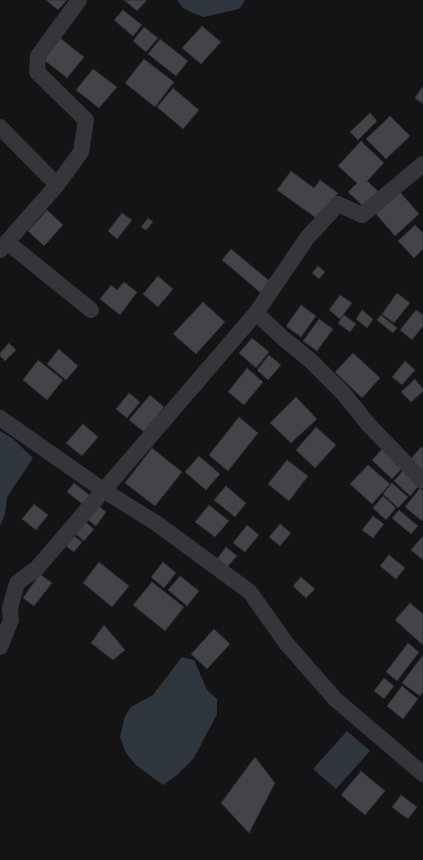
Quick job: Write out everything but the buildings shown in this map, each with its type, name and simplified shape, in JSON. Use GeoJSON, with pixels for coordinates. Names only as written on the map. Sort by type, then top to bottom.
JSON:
{"type":"FeatureCollection","features":[{"type":"Feature","properties":{"kind":"street"},"geometry":{"type":"LineString","coordinates":[[79,0],[38,56],[37,72],[86,120],[81,152],[57,185],[3,246],[91,310]]}},
{"type":"Feature","properties":{"kind":"street"},"geometry":{"type":"LineString","coordinates":[[0,127],[57,185]]}},
{"type":"Feature","properties":{"kind":"street"},"geometry":{"type":"LineString","coordinates":[[0,647],[11,620],[10,608],[17,583],[37,568],[256,313],[307,238],[338,204],[362,215],[423,164]]}},
{"type":"Feature","properties":{"kind":"street"},"geometry":{"type":"LineString","coordinates":[[256,313],[284,339],[310,360],[340,389],[368,424],[423,481]]}},
{"type":"Feature","properties":{"kind":"street"},"geometry":{"type":"LineString","coordinates":[[0,418],[103,490],[156,523],[250,592],[286,643],[334,699],[423,774]]}},
{"type":"Feature","properties":{"kind":"shaded area"},"geometry":{"type":"Polygon","coordinates":[[[177,0],[245,0],[239,9],[204,17],[183,8],[177,0]]]}},
{"type":"Feature","properties":{"kind":"shaded area"},"geometry":{"type":"Polygon","coordinates":[[[0,431],[12,438],[33,458],[7,497],[5,514],[0,526],[0,431]]]}},
{"type":"Feature","properties":{"kind":"shaded area"},"geometry":{"type":"Polygon","coordinates":[[[182,657],[194,660],[207,690],[217,699],[217,714],[194,758],[177,775],[163,785],[136,765],[126,753],[120,737],[125,716],[131,707],[153,695],[182,657]]]}},
{"type":"Feature","properties":{"kind":"shaded area"},"geometry":{"type":"Polygon","coordinates":[[[347,731],[370,751],[336,789],[313,769],[347,731]]]}}]}
